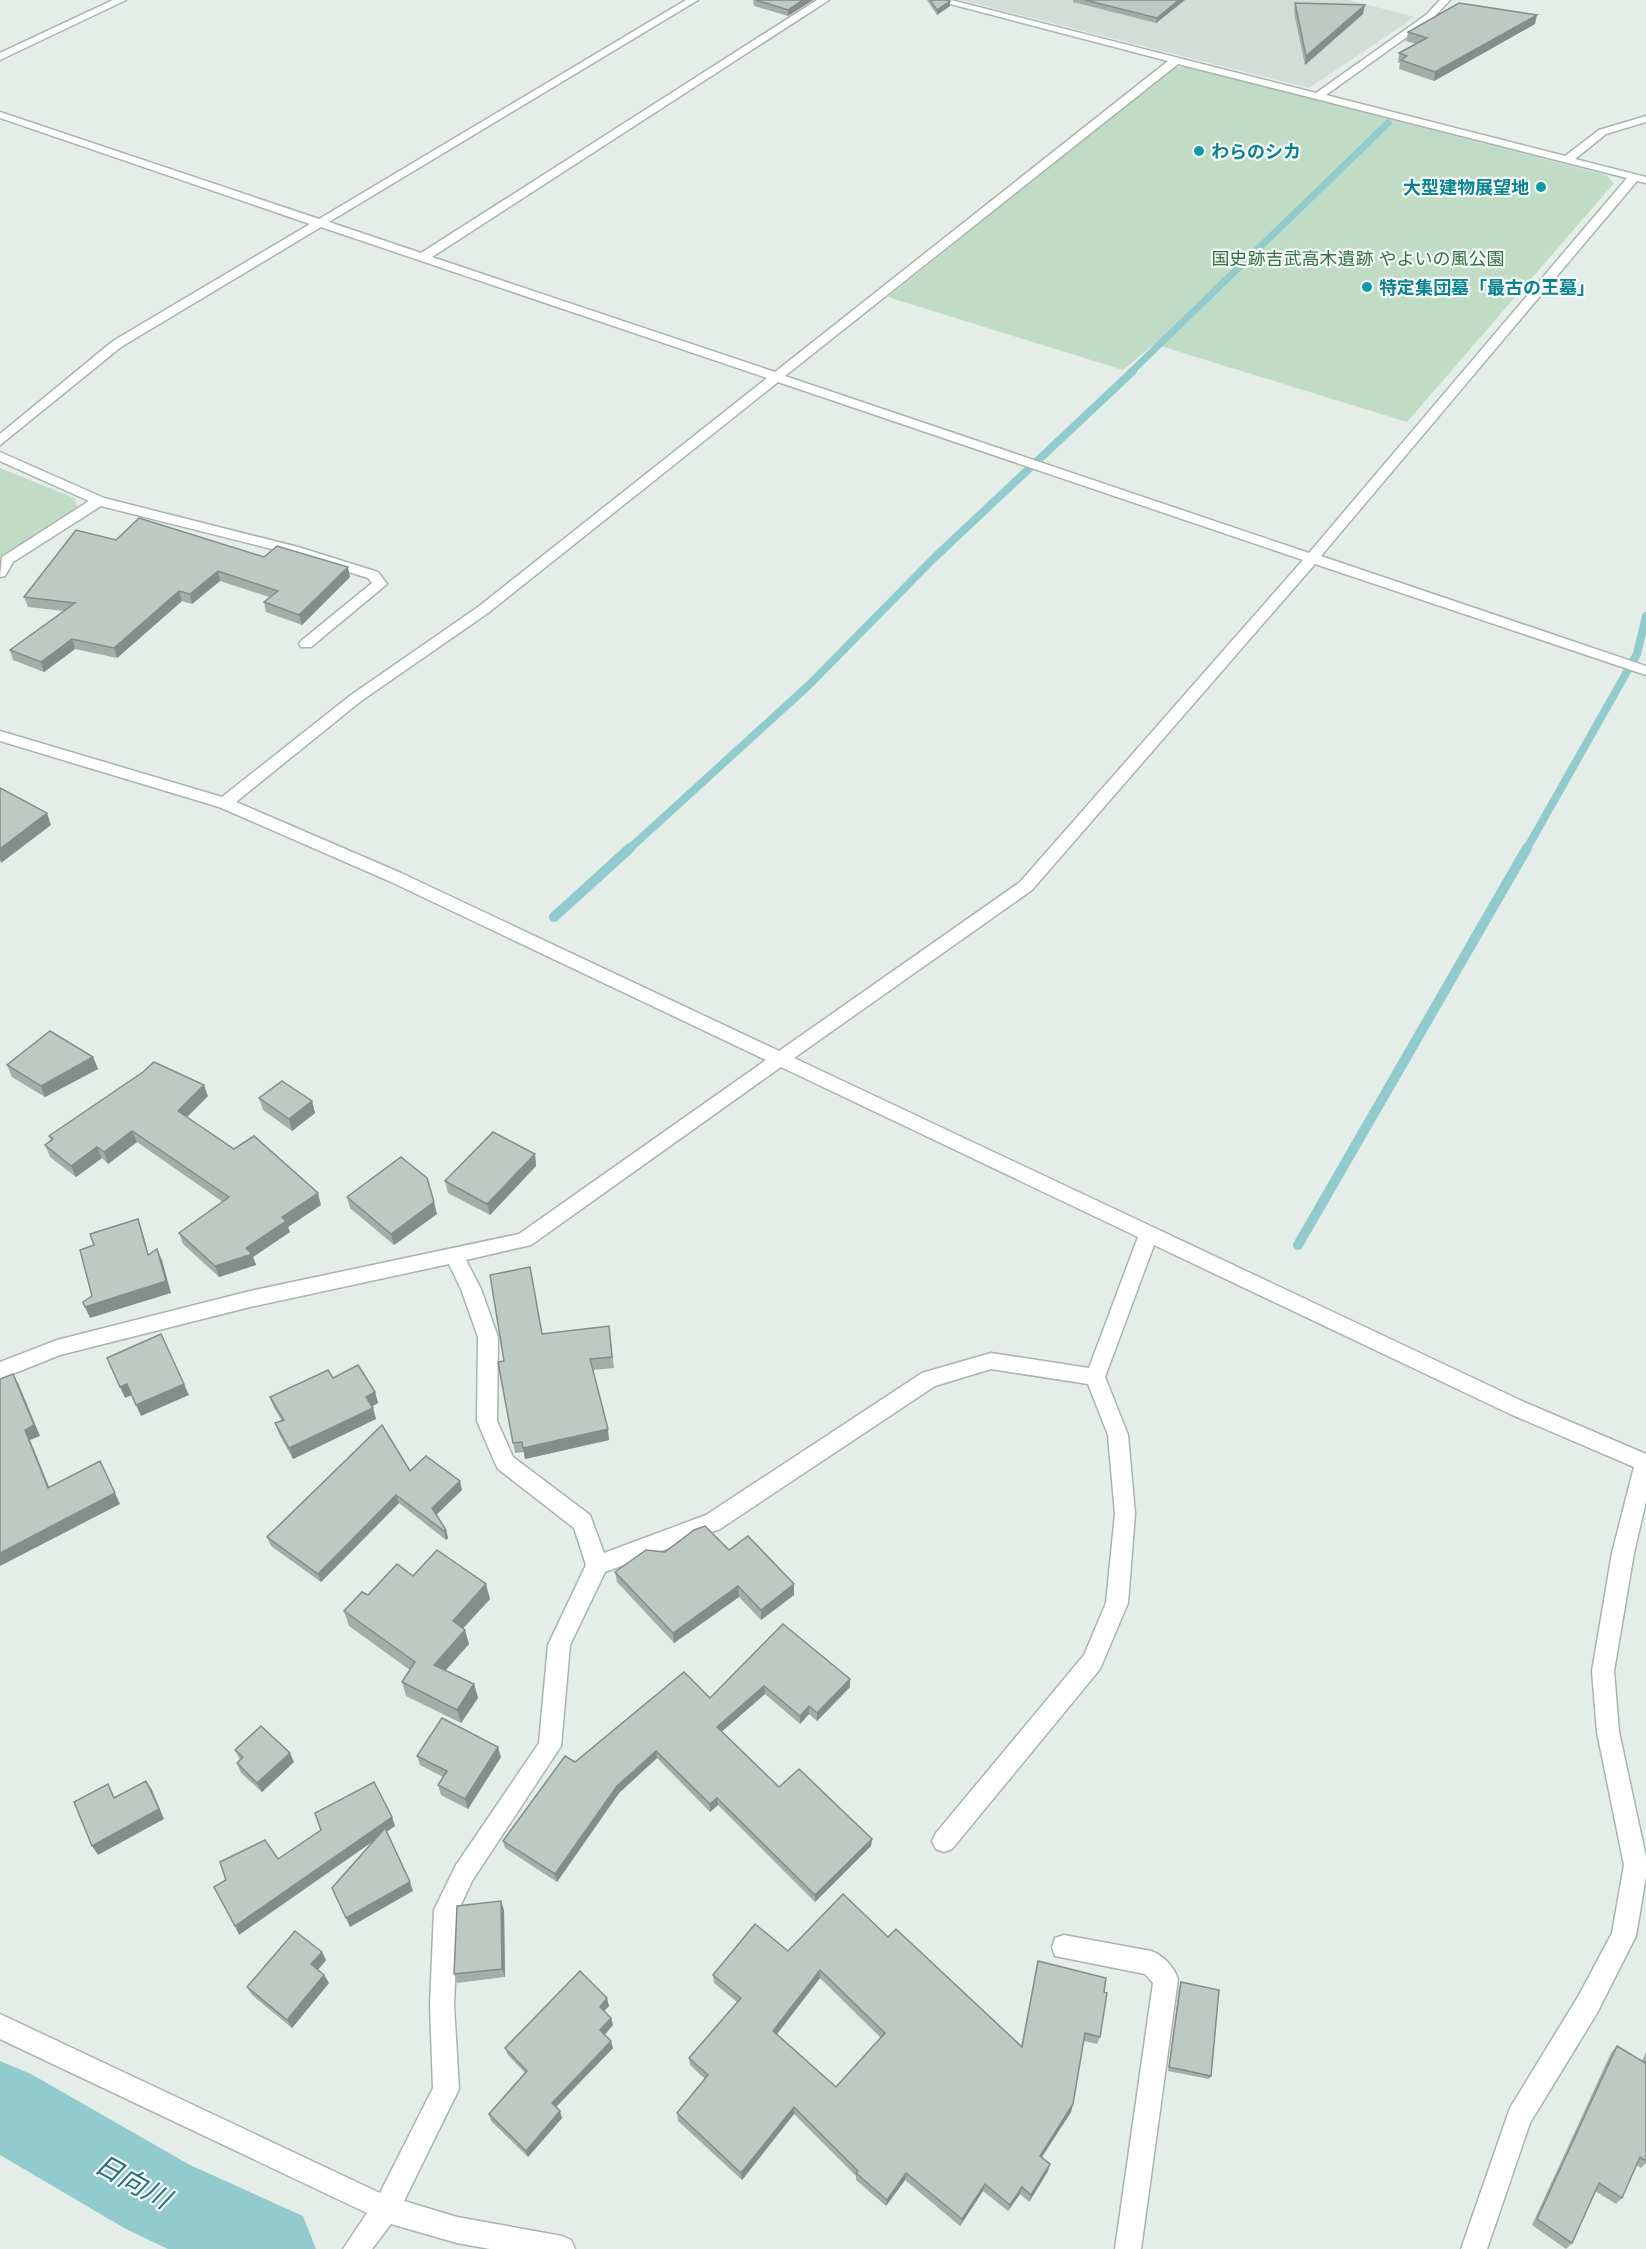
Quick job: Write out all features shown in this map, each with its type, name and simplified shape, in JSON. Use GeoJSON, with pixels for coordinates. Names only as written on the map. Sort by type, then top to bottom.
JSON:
{"type":"FeatureCollection","features":[{"type":"Feature","properties":{"kind":"street"},"geometry":{"type":"LineString","coordinates":[[0,57],[121,0]]}},
{"type":"Feature","properties":{"kind":"street"},"geometry":{"type":"LineString","coordinates":[[0,441],[117,344],[693,0]]}},
{"type":"Feature","properties":{"kind":"street"},"geometry":{"type":"LineString","coordinates":[[422,258],[824,0]]}},
{"type":"Feature","properties":{"kind":"street"},"geometry":{"type":"LineString","coordinates":[[0,1371],[57,1347],[250,1299],[524,1240],[1026,886],[1640,179],[940,0]]}},
{"type":"Feature","properties":{"kind":"street"},"geometry":{"type":"LineString","coordinates":[[1318,96],[1429,17],[1445,0]]}},
{"type":"Feature","properties":{"kind":"street"},"geometry":{"type":"LineString","coordinates":[[225,803],[356,698],[483,610],[1176,60]]}},
{"type":"Feature","properties":{"kind":"street"},"geometry":{"type":"LineString","coordinates":[[0,115],[1644,670]]}},
{"type":"Feature","properties":{"kind":"street"},"geometry":{"type":"LineString","coordinates":[[1567,160],[1586,140],[1613,126],[1646,119]]}},
{"type":"Feature","properties":{"kind":"street"},"geometry":{"type":"LineString","coordinates":[[0,456],[99,501],[293,550],[373,575],[380,584],[306,644]]}},
{"type":"Feature","properties":{"kind":"street"},"geometry":{"type":"LineString","coordinates":[[0,573],[7,560],[99,501]]}},
{"type":"Feature","properties":{"kind":"street"},"geometry":{"type":"LineString","coordinates":[[0,736],[225,803],[395,877],[1517,1408],[1646,1463],[1623,1553],[1603,1671],[1608,1732],[1636,1865],[1624,1936],[1588,2004],[1520,2117],[1474,2249]]}},
{"type":"Feature","properties":{"kind":"street"},"geometry":{"type":"LineString","coordinates":[[944,1842],[1092,1662],[1117,1603],[1125,1514],[1118,1435],[1095,1377],[1149,1234]]}},
{"type":"Feature","properties":{"kind":"street"},"geometry":{"type":"LineString","coordinates":[[356,2249],[386,2209],[446,2089],[442,2005],[446,1910],[464,1873],[550,1746],[559,1645],[597,1565],[583,1522],[504,1463],[487,1421],[488,1336],[471,1288],[454,1255]]}},
{"type":"Feature","properties":{"kind":"street"},"geometry":{"type":"LineString","coordinates":[[597,1565],[713,1522],[929,1379],[990,1361],[1095,1377]]}},
{"type":"Feature","properties":{"kind":"street"},"geometry":{"type":"LineString","coordinates":[[1064,1947],[1151,1963],[1166,1979],[1128,2249]]}},
{"type":"Feature","properties":{"kind":"street"},"geometry":{"type":"LineString","coordinates":[[0,2026],[386,2209],[457,2230],[562,2249]]}},
{"type":"Feature","properties":{"kind":"shaded area"},"geometry":{"type":"Polygon","coordinates":[[[961,0],[1349,0],[1415,17],[1309,88],[961,0]]]}},
{"type":"Feature","properties":{"kind":"green space","name":"国史跡吉武高木遺跡 やよいの風公園"},"geometry":{"type":"Polygon","coordinates":[[[1174,67],[1185,67],[1606,175],[1614,183],[1407,422],[1154,344],[1123,370],[888,297],[1174,67]]]}},
{"type":"Feature","properties":{"kind":"green space"},"geometry":{"type":"Polygon","coordinates":[[[0,468],[74,498],[78,508],[0,558],[0,468]]]}},
{"type":"Feature","properties":{"kind":"building"},"geometry":{"type":"Polygon","coordinates":[[[756,0],[803,0],[788,10],[756,0]]]}},
{"type":"Feature","properties":{"kind":"building"},"geometry":{"type":"Polygon","coordinates":[[[930,0],[947,0],[950,1],[937,10],[930,0]]]}},
{"type":"Feature","properties":{"kind":"building"},"geometry":{"type":"Polygon","coordinates":[[[1085,0],[1179,0],[1157,18],[1085,0]]]}},
{"type":"Feature","properties":{"kind":"building"},"geometry":{"type":"Polygon","coordinates":[[[1295,3],[1365,5],[1306,56],[1295,3]]]}},
{"type":"Feature","properties":{"kind":"building"},"geometry":{"type":"Polygon","coordinates":[[[1459,3],[1537,15],[1435,72],[1401,60],[1407,56],[1399,53],[1427,38],[1408,32],[1459,3]]]}},
{"type":"Feature","properties":{"kind":"building"},"geometry":{"type":"Polygon","coordinates":[[[139,518],[264,557],[277,546],[348,567],[299,615],[264,602],[278,591],[218,571],[190,594],[179,591],[114,648],[72,639],[41,662],[10,650],[75,603],[24,597],[76,530],[116,540],[139,518]]]}},
{"type":"Feature","properties":{"kind":"building"},"geometry":{"type":"Polygon","coordinates":[[[0,788],[47,813],[0,849],[0,788]]]}},
{"type":"Feature","properties":{"kind":"building"},"geometry":{"type":"Polygon","coordinates":[[[50,1031],[93,1057],[41,1086],[7,1065],[50,1031]]]}},
{"type":"Feature","properties":{"kind":"building"},"geometry":{"type":"Polygon","coordinates":[[[154,1062],[204,1085],[178,1111],[234,1149],[254,1136],[318,1193],[282,1217],[286,1221],[246,1248],[252,1254],[215,1266],[179,1233],[229,1197],[132,1131],[104,1152],[97,1147],[71,1166],[45,1145],[53,1139],[49,1136],[143,1072],[154,1062]]]}},
{"type":"Feature","properties":{"kind":"building"},"geometry":{"type":"Polygon","coordinates":[[[282,1081],[312,1101],[289,1119],[259,1098],[282,1081]]]}},
{"type":"Feature","properties":{"kind":"building"},"geometry":{"type":"Polygon","coordinates":[[[493,1132],[535,1154],[487,1204],[445,1181],[493,1132]]]}},
{"type":"Feature","properties":{"kind":"building"},"geometry":{"type":"Polygon","coordinates":[[[401,1157],[427,1178],[434,1202],[391,1234],[347,1197],[401,1157]]]}},
{"type":"Feature","properties":{"kind":"building"},"geometry":{"type":"Polygon","coordinates":[[[138,1219],[148,1255],[157,1249],[166,1281],[85,1307],[83,1302],[92,1296],[80,1250],[94,1245],[90,1234],[138,1219]]]}},
{"type":"Feature","properties":{"kind":"building"},"geometry":{"type":"Polygon","coordinates":[[[530,1267],[542,1334],[609,1326],[612,1357],[590,1359],[608,1429],[523,1448],[522,1442],[513,1443],[498,1362],[504,1361],[490,1275],[530,1267]]]}},
{"type":"Feature","properties":{"kind":"building"},"geometry":{"type":"Polygon","coordinates":[[[161,1334],[184,1384],[136,1405],[127,1384],[120,1387],[107,1358],[161,1334]]]}},
{"type":"Feature","properties":{"kind":"building"},"geometry":{"type":"Polygon","coordinates":[[[358,1365],[375,1392],[366,1397],[373,1408],[289,1448],[275,1423],[284,1420],[270,1397],[328,1370],[333,1378],[358,1365]]]}},
{"type":"Feature","properties":{"kind":"building"},"geometry":{"type":"Polygon","coordinates":[[[13,1374],[34,1425],[25,1430],[48,1488],[100,1461],[115,1493],[0,1553],[0,1379],[13,1374]]]}},
{"type":"Feature","properties":{"kind":"building"},"geometry":{"type":"Polygon","coordinates":[[[382,1425],[410,1471],[426,1456],[460,1481],[432,1508],[446,1530],[444,1531],[396,1495],[318,1574],[267,1537],[382,1425]]]}},
{"type":"Feature","properties":{"kind":"building"},"geometry":{"type":"Polygon","coordinates":[[[705,1526],[729,1550],[748,1536],[794,1584],[761,1610],[738,1586],[673,1633],[615,1572],[646,1550],[665,1552],[694,1530],[705,1526]]]}},
{"type":"Feature","properties":{"kind":"building"},"geometry":{"type":"Polygon","coordinates":[[[437,1550],[486,1584],[453,1621],[465,1630],[434,1665],[474,1684],[457,1710],[402,1682],[415,1662],[344,1611],[362,1592],[368,1595],[397,1564],[413,1576],[437,1550]]]}},
{"type":"Feature","properties":{"kind":"building"},"geometry":{"type":"Polygon","coordinates":[[[783,1624],[850,1679],[817,1713],[809,1706],[800,1716],[764,1686],[717,1727],[779,1787],[799,1769],[872,1839],[815,1895],[717,1798],[710,1804],[656,1751],[617,1786],[555,1874],[503,1841],[565,1756],[575,1762],[684,1672],[710,1698],[783,1624]]]}},
{"type":"Feature","properties":{"kind":"building"},"geometry":{"type":"Polygon","coordinates":[[[442,1718],[498,1747],[465,1799],[438,1785],[447,1771],[417,1756],[442,1718]]]}},
{"type":"Feature","properties":{"kind":"building"},"geometry":{"type":"Polygon","coordinates":[[[261,1726],[290,1753],[257,1783],[237,1763],[243,1757],[235,1750],[261,1726]]]}},
{"type":"Feature","properties":{"kind":"building"},"geometry":{"type":"Polygon","coordinates":[[[146,1781],[159,1809],[92,1846],[74,1802],[108,1784],[114,1798],[146,1781]]]}},
{"type":"Feature","properties":{"kind":"building"},"geometry":{"type":"Polygon","coordinates":[[[374,1782],[392,1817],[235,1926],[214,1887],[226,1880],[220,1862],[265,1840],[278,1859],[321,1830],[315,1813],[374,1782]]]}},
{"type":"Feature","properties":{"kind":"building"},"geometry":{"type":"Polygon","coordinates":[[[385,1828],[410,1882],[346,1918],[332,1888],[385,1828]]]}},
{"type":"Feature","properties":{"kind":"building"},"geometry":{"type":"Polygon","coordinates":[[[843,1894],[888,1937],[896,1929],[1022,2047],[1038,1961],[1106,1978],[1104,1992],[1107,1993],[1100,2037],[1085,2033],[1073,2104],[1040,2156],[1050,2164],[1031,2195],[1022,2187],[1010,2205],[985,2184],[962,2219],[906,2173],[887,2200],[856,2173],[858,2171],[794,2107],[741,2173],[677,2113],[708,2075],[689,2058],[741,1998],[713,1975],[755,1924],[788,1951],[843,1894]],[[820,1970],[773,2031],[836,2087],[885,2033],[820,1970]]]}},
{"type":"Feature","properties":{"kind":"building"},"geometry":{"type":"Polygon","coordinates":[[[501,1901],[502,1969],[454,1974],[457,1906],[501,1901]]]}},
{"type":"Feature","properties":{"kind":"building"},"geometry":{"type":"Polygon","coordinates":[[[295,1931],[322,1952],[311,1964],[324,1975],[287,2020],[247,1987],[295,1931]]]}},
{"type":"Feature","properties":{"kind":"building"},"geometry":{"type":"Polygon","coordinates":[[[580,1971],[607,1998],[600,2007],[611,2018],[600,2030],[611,2041],[552,2103],[560,2111],[526,2151],[489,2114],[527,2071],[505,2048],[580,1971]]]}},
{"type":"Feature","properties":{"kind":"building"},"geometry":{"type":"Polygon","coordinates":[[[1181,1982],[1219,1990],[1211,2076],[1169,2067],[1181,1982]]]}},
{"type":"Feature","properties":{"kind":"building"},"geometry":{"type":"Polygon","coordinates":[[[1617,2046],[1645,2063],[1646,2061],[1646,2161],[1640,2157],[1622,2198],[1599,2183],[1572,2243],[1537,2219],[1617,2046]]]}},
{"type":"Feature","properties":{"kind":"waterway"},"geometry":{"type":"LineString","coordinates":[[1131,372],[1388,123]]}},
{"type":"Feature","properties":{"kind":"waterway"},"geometry":{"type":"LineString","coordinates":[[628,850],[809,685],[934,558],[1133,371]]}},
{"type":"Feature","properties":{"kind":"waterway"},"geometry":{"type":"LineString","coordinates":[[1526,850],[1637,654],[1646,616]]}},
{"type":"Feature","properties":{"kind":"waterway"},"geometry":{"type":"LineString","coordinates":[[554,917],[630,848]]}},
{"type":"Feature","properties":{"kind":"waterway"},"geometry":{"type":"LineString","coordinates":[[1298,1245],[1527,848]]}},
{"type":"Feature","properties":{"kind":"waterway","name":"日向川"},"geometry":{"type":"LineString","coordinates":[[0,2105],[158,2197],[270,2249]]}},
{"type":"Feature","properties":{"kind":"place","name":"わらのシカ"},"geometry":{"type":"Point","coordinates":[1199,151]}},
{"type":"Feature","properties":{"kind":"place","name":"大型建物展望地"},"geometry":{"type":"Point","coordinates":[1541,187]}},
{"type":"Feature","properties":{"kind":"place","name":"特定集団墓「最古の王墓」"},"geometry":{"type":"Point","coordinates":[1367,287]}}]}
